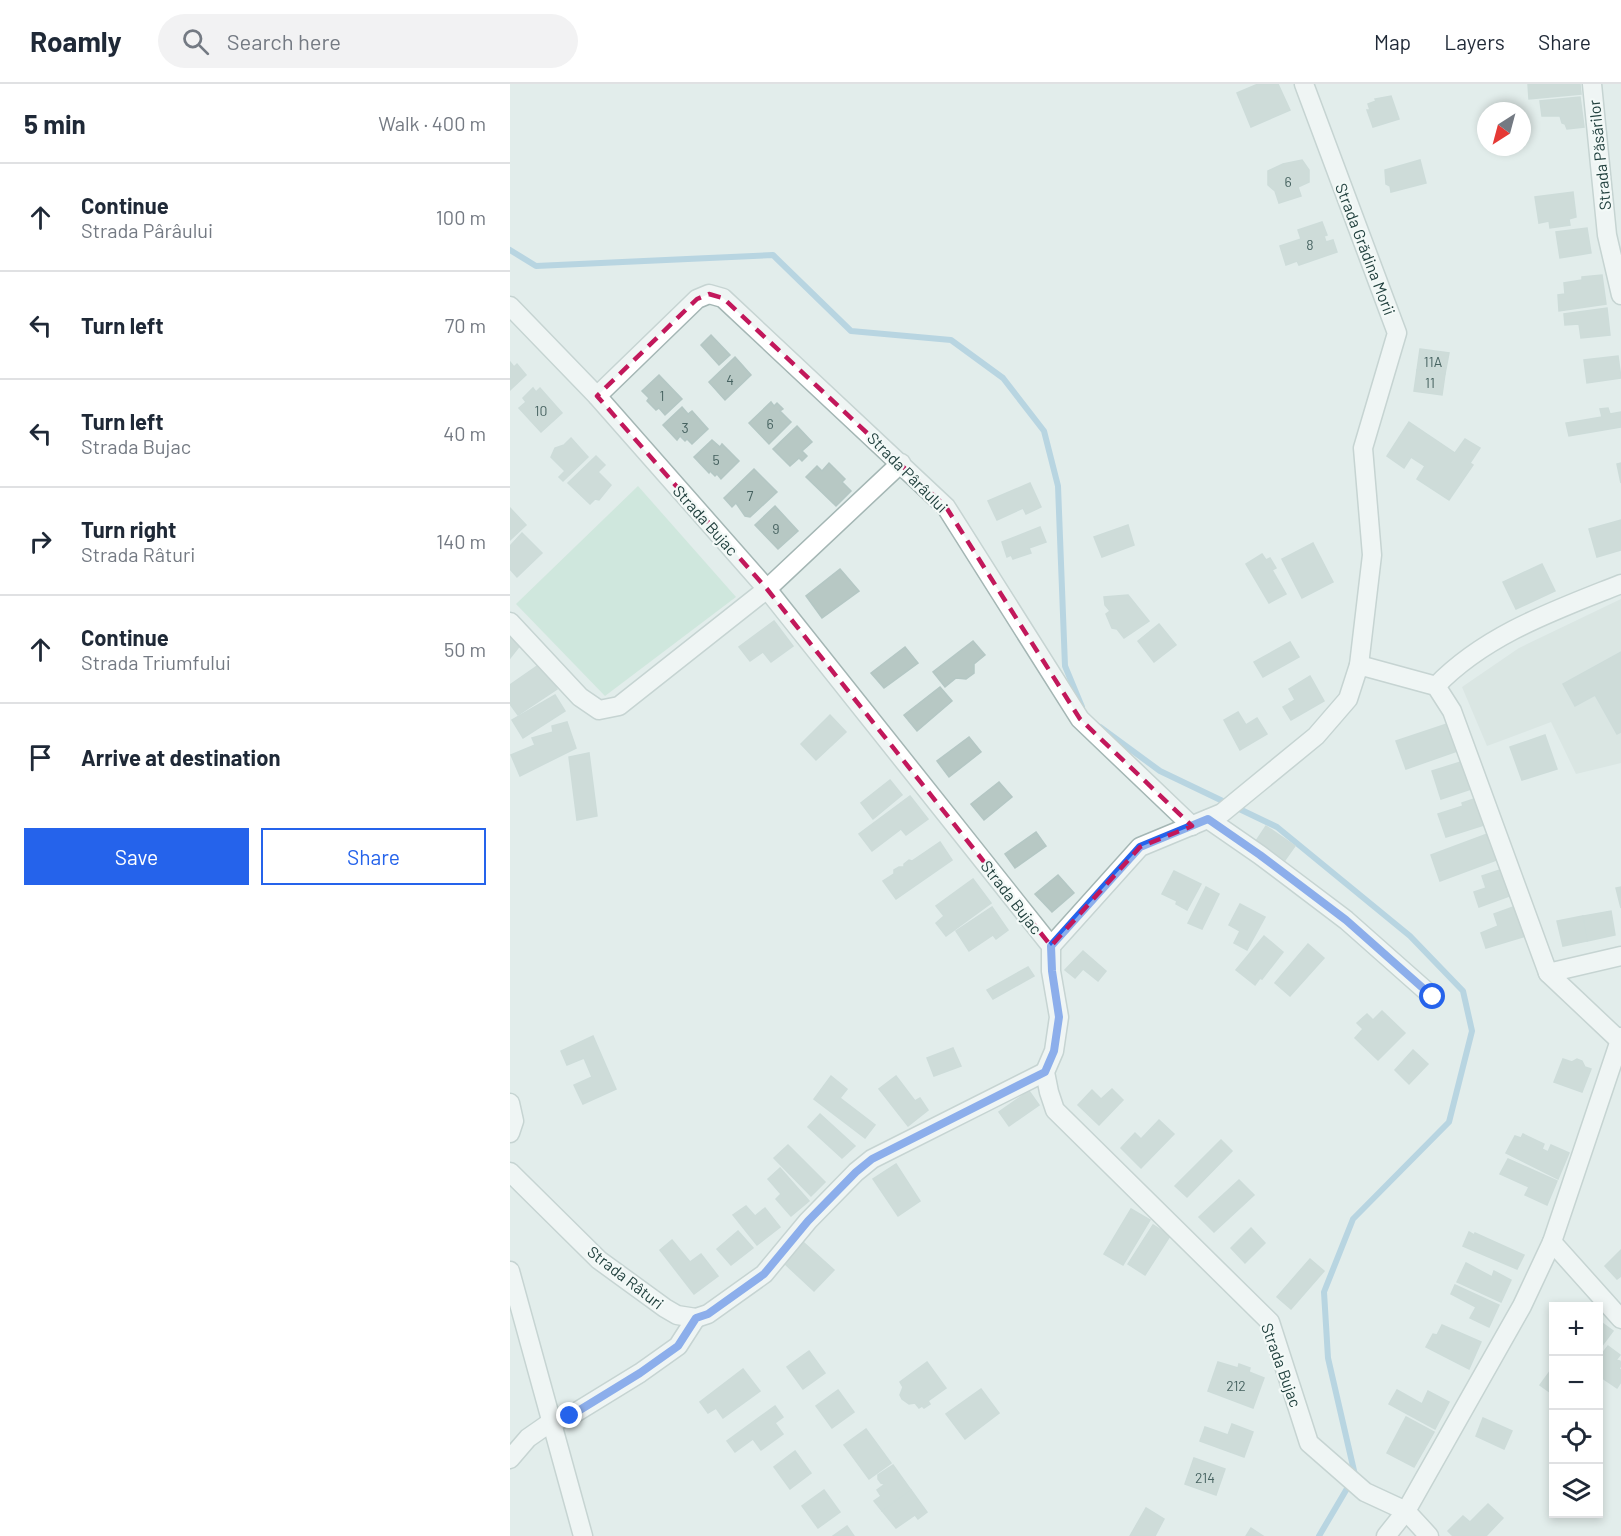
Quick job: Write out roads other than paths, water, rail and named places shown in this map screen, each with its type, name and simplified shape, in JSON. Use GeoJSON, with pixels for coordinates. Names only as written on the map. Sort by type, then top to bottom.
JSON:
{"type":"FeatureCollection","features":[{"type":"Feature","properties":{"kind":"street","name":"Strada Grădina Morii"},"geometry":{"type":"LineString","coordinates":[[1051,946],[1140,847],[1208,819],[1247,792],[1316,736],[1348,699],[1359,666],[1372,555],[1364,448],[1397,333],[1304,84]]}},
{"type":"Feature","properties":{"kind":"street","name":"Strada Păsărilor"},"geometry":{"type":"LineString","coordinates":[[1592,84],[1607,235],[1621,296]]}},
{"type":"Feature","properties":{"kind":"street","name":"Strada Pârâului"},"geometry":{"type":"LineString","coordinates":[[597,396],[697,299],[709,294],[723,298],[946,507],[1080,720],[1208,819],[1346,920],[1433,997]]}},
{"type":"Feature","properties":{"kind":"street","name":"Strada Bujac"},"geometry":{"type":"LineString","coordinates":[[510,306],[597,396],[767,589],[1051,946],[1052,971],[1059,1017],[1054,1051],[1045,1072],[1055,1110],[1269,1322],[1309,1443],[1365,1492],[1406,1511],[1429,1536]]}},
{"type":"Feature","properties":{"kind":"street"},"geometry":{"type":"LineString","coordinates":[[510,622],[580,697],[598,710],[620,706],[767,589],[901,463]]}},
{"type":"Feature","properties":{"kind":"street"},"geometry":{"type":"LineString","coordinates":[[1436,686],[1455,666],[1529,621],[1621,584]]}},
{"type":"Feature","properties":{"kind":"street"},"geometry":{"type":"LineString","coordinates":[[1359,666],[1436,686],[1452,711],[1548,973],[1620,1039],[1552,1242],[1522,1306],[1406,1511],[1386,1536]]}},
{"type":"Feature","properties":{"kind":"street"},"geometry":{"type":"LineString","coordinates":[[1548,973],[1621,956]]}},
{"type":"Feature","properties":{"kind":"street"},"geometry":{"type":"LineString","coordinates":[[510,1459],[528,1438],[551,1422],[570,1416],[678,1346],[696,1318],[708,1314],[764,1274],[808,1221],[872,1159],[1045,1072]]}},
{"type":"Feature","properties":{"kind":"street"},"geometry":{"type":"LineString","coordinates":[[510,1103],[514,1120],[510,1133]]}},
{"type":"Feature","properties":{"kind":"street","name":"Strada Râturi"},"geometry":{"type":"LineString","coordinates":[[510,1172],[599,1260],[665,1308],[677,1315],[696,1318]]}},
{"type":"Feature","properties":{"kind":"street"},"geometry":{"type":"LineString","coordinates":[[1552,1242],[1621,1319]]}},
{"type":"Feature","properties":{"kind":"street"},"geometry":{"type":"LineString","coordinates":[[510,1271],[583,1536]]}},
{"type":"Feature","properties":{"kind":"waterway"},"geometry":{"type":"LineString","coordinates":[[510,250],[536,266],[773,255],[851,331],[951,340],[1003,378],[1044,431],[1058,486],[1065,666],[1082,707]]}},
{"type":"Feature","properties":{"kind":"waterway"},"geometry":{"type":"LineString","coordinates":[[1100,727],[1160,771],[1277,827],[1410,936],[1463,991],[1472,1031],[1449,1122],[1353,1219],[1324,1292],[1328,1358],[1355,1475],[1319,1536]]}}]}
